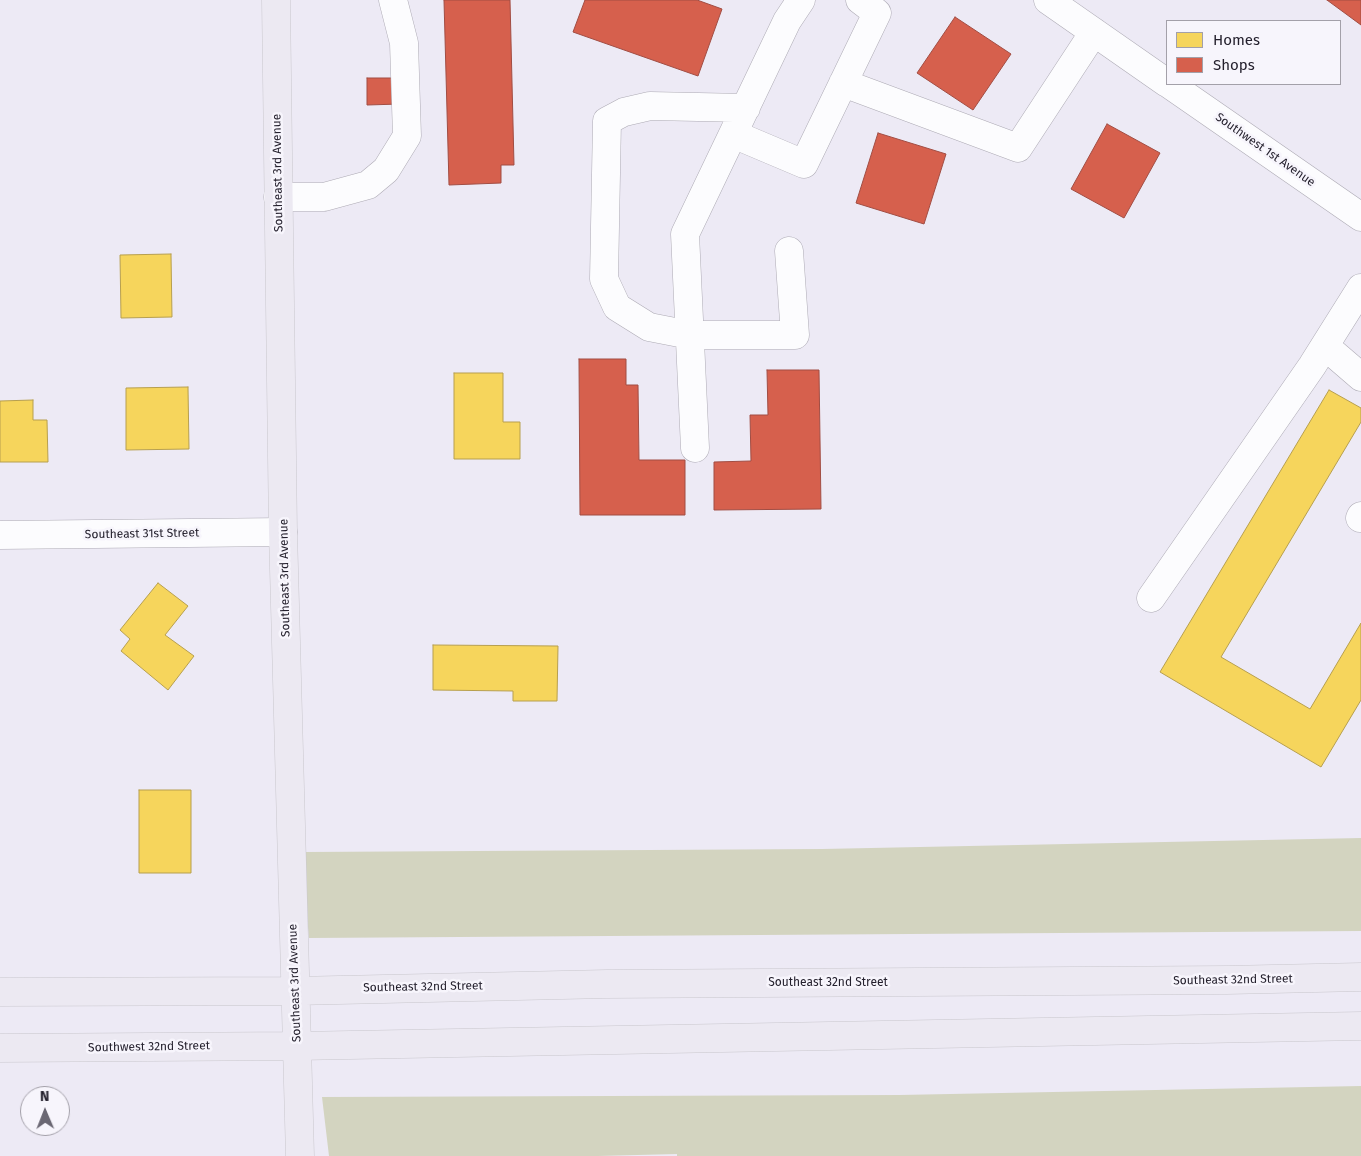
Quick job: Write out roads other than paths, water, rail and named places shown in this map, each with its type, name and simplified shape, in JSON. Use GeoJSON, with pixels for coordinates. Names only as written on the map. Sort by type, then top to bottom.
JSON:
{"type":"FeatureCollection","features":[{"type":"Feature","properties":{"kind":"main road","name":"Southeast 3rd Avenue"},"geometry":{"type":"LineString","coordinates":[[276,0],[283,532],[294,991],[300,1156]]}},
{"type":"Feature","properties":{"kind":"main road","name":"Southeast 32nd Street"},"geometry":{"type":"LineString","coordinates":[[294,991],[616,984],[1217,980],[1361,977]]}},
{"type":"Feature","properties":{"kind":"main road"},"geometry":{"type":"LineString","coordinates":[[0,992],[294,991]]}},
{"type":"Feature","properties":{"kind":"main road"},"geometry":{"type":"LineString","coordinates":[[297,1046],[1361,1026]]}},
{"type":"Feature","properties":{"kind":"main road","name":"Southwest 32nd Street"},"geometry":{"type":"LineString","coordinates":[[0,1048],[297,1046]]}},
{"type":"Feature","properties":{"kind":"street"},"geometry":{"type":"LineString","coordinates":[[278,198],[324,197],[368,185],[386,170],[408,136],[404,43],[393,0]]}},
{"type":"Feature","properties":{"kind":"street"},"geometry":{"type":"LineString","coordinates":[[695,448],[686,234],[787,21],[802,0]]}},
{"type":"Feature","properties":{"kind":"street"},"geometry":{"type":"LineString","coordinates":[[733,134],[804,164],[877,13],[860,0]]}},
{"type":"Feature","properties":{"kind":"street","name":"Southwest 1st Avenue"},"geometry":{"type":"LineString","coordinates":[[1048,0],[1166,82]]}},
{"type":"Feature","properties":{"kind":"street"},"geometry":{"type":"LineString","coordinates":[[843,83],[1018,148],[1094,32]]}},
{"type":"Feature","properties":{"kind":"street","name":"Southwest 1st Avenue"},"geometry":{"type":"LineString","coordinates":[[1171,85],[1361,217]]}},
{"type":"Feature","properties":{"kind":"street"},"geometry":{"type":"LineString","coordinates":[[746,108],[650,106],[624,112],[607,122],[604,279],[616,307],[649,327],[690,335],[795,334],[788,251]]}},
{"type":"Feature","properties":{"kind":"street"},"geometry":{"type":"LineString","coordinates":[[1152,598],[1325,346],[1361,288]]}},
{"type":"Feature","properties":{"kind":"street"},"geometry":{"type":"LineString","coordinates":[[1325,346],[1361,377]]}},
{"type":"Feature","properties":{"kind":"street","name":"Southeast 31st Street"},"geometry":{"type":"LineString","coordinates":[[0,535],[283,532]]}}]}
